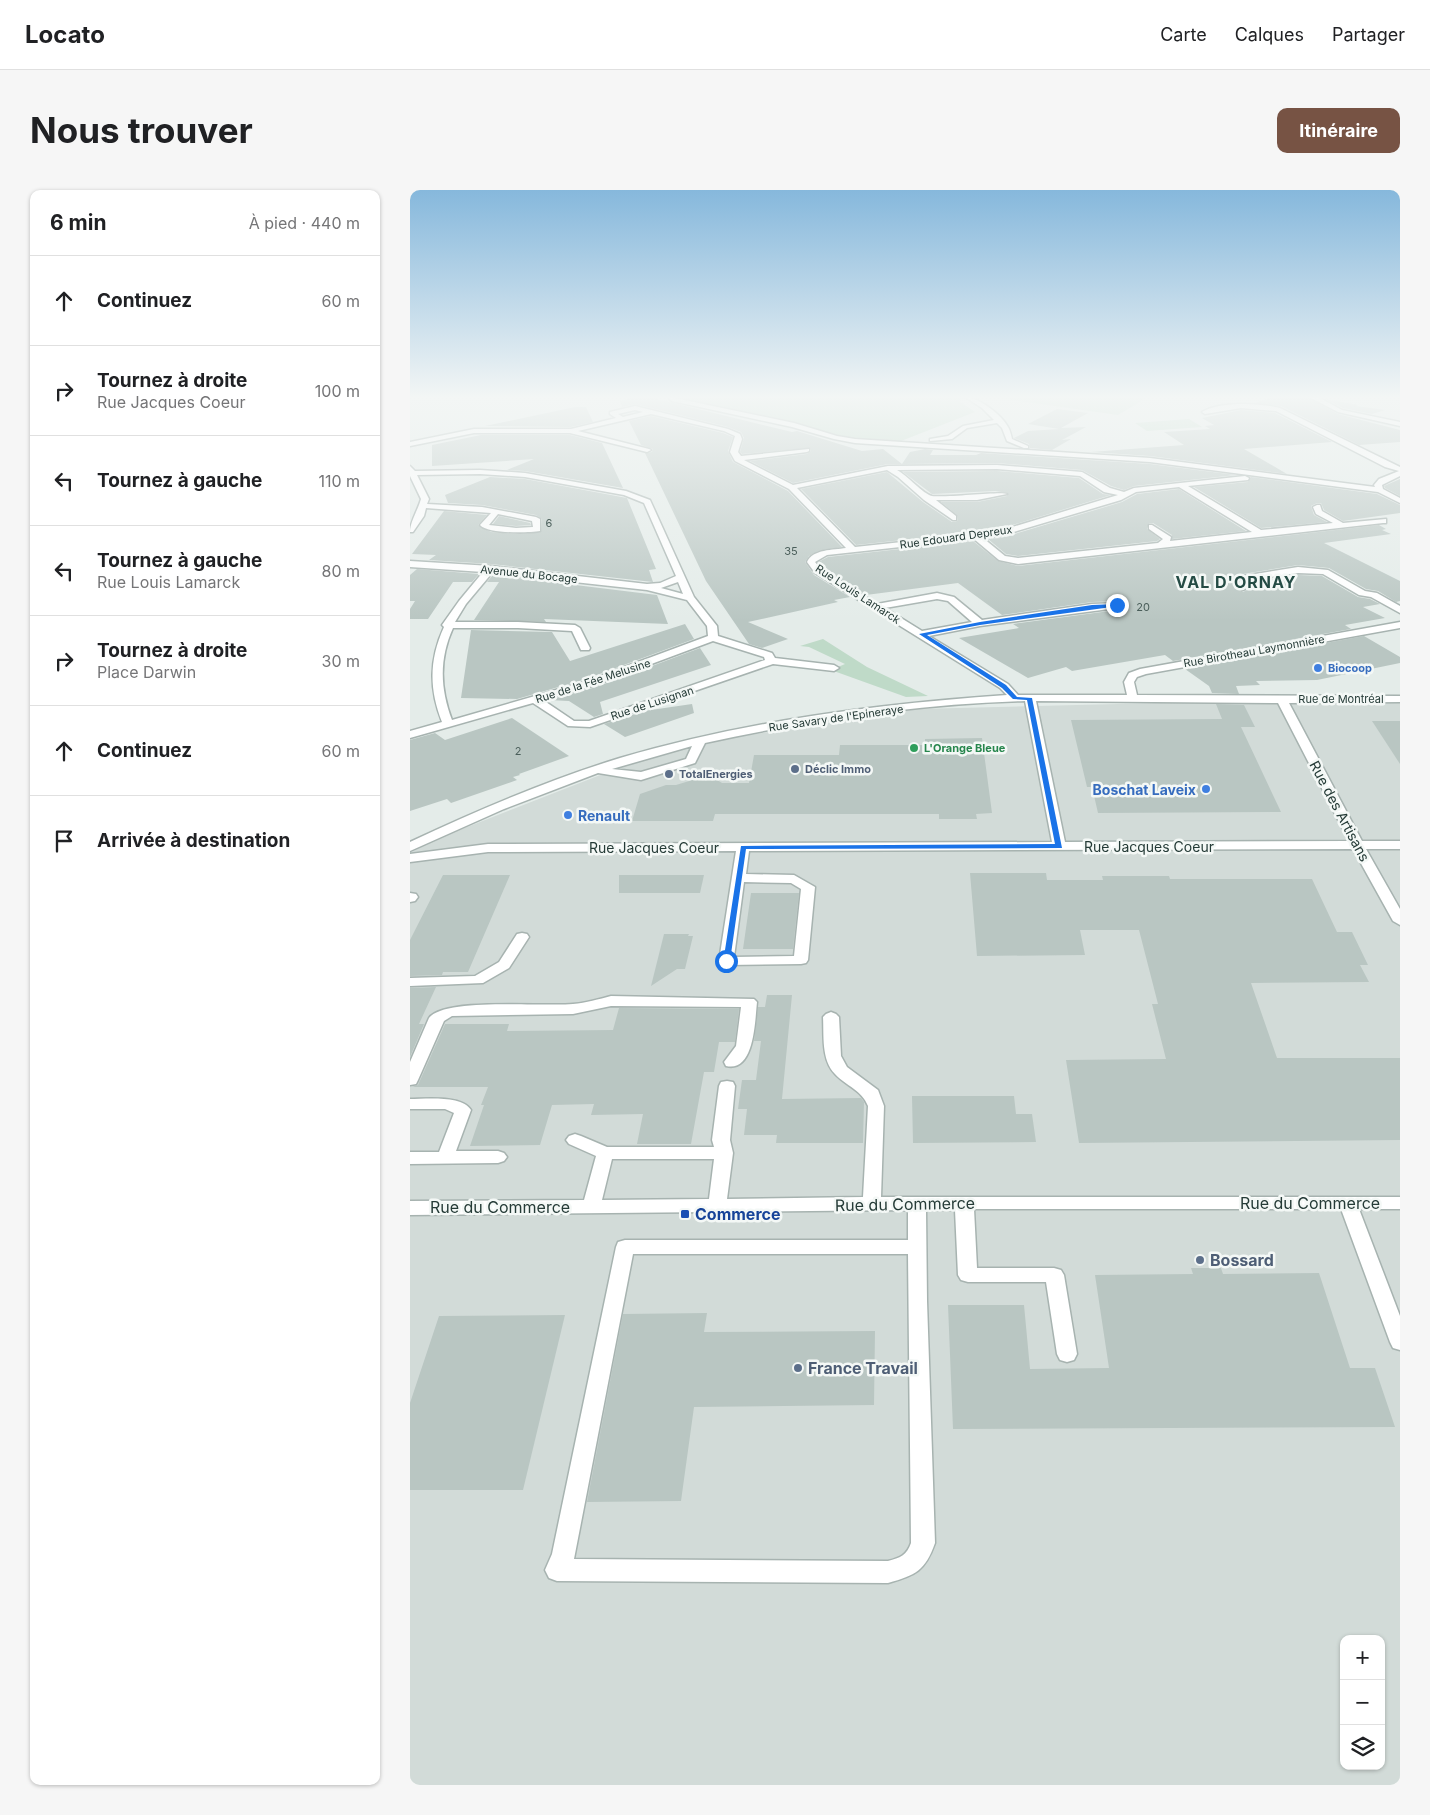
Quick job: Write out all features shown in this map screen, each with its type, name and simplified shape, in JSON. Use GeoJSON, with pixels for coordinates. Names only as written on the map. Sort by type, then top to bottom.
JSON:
{"type":"FeatureCollection","features":[{"type":"Feature","properties":{"kind":"street"},"geometry":{"type":"LineString","coordinates":[[410,530],[422,502],[411,471]]}},
{"type":"Feature","properties":{"kind":"street"},"geometry":{"type":"LineString","coordinates":[[441,471],[525,475],[626,493],[647,502],[690,598],[712,626],[713,638],[768,656],[772,661],[834,668]]}},
{"type":"Feature","properties":{"kind":"street"},"geometry":{"type":"LineString","coordinates":[[759,471],[792,487],[853,550]]}},
{"type":"Feature","properties":{"kind":"street"},"geometry":{"type":"LineString","coordinates":[[792,487],[871,471]]}},
{"type":"Feature","properties":{"kind":"street"},"geometry":{"type":"LineString","coordinates":[[894,471],[953,518]]}},
{"type":"Feature","properties":{"kind":"street"},"geometry":{"type":"LineString","coordinates":[[1064,471],[1082,474],[1107,490],[1124,494]]}},
{"type":"Feature","properties":{"kind":"street"},"geometry":{"type":"LineString","coordinates":[[1235,471],[1380,490],[1400,501]]}},
{"type":"Feature","properties":{"kind":"street"},"geometry":{"type":"LineString","coordinates":[[1380,490],[1378,485],[1382,480],[1400,473]]}},
{"type":"Feature","properties":{"kind":"street","name":"Rue Edouard Depreux"},"geometry":{"type":"LineString","coordinates":[[853,550],[975,536],[1017,529],[1118,498],[1134,490],[1262,475]]}},
{"type":"Feature","properties":{"kind":"street"},"geometry":{"type":"LineString","coordinates":[[1179,484],[1260,534]]}},
{"type":"Feature","properties":{"kind":"street"},"geometry":{"type":"LineString","coordinates":[[927,498],[977,498],[1002,494]]}},
{"type":"Feature","properties":{"kind":"street"},"geometry":{"type":"LineString","coordinates":[[422,502],[463,506],[536,519],[537,529],[516,530],[486,527],[484,525],[496,512]]}},
{"type":"Feature","properties":{"kind":"street"},"geometry":{"type":"LineString","coordinates":[[1317,507],[1319,512],[1341,525]]}},
{"type":"Feature","properties":{"kind":"street"},"geometry":{"type":"LineString","coordinates":[[975,536],[1002,558],[1018,561],[1383,521]]}},
{"type":"Feature","properties":{"kind":"street"},"geometry":{"type":"LineString","coordinates":[[1152,527],[1168,539],[1160,545]]}},
{"type":"Feature","properties":{"kind":"street","name":"Rue Louis Lamarck"},"geometry":{"type":"LineString","coordinates":[[853,550],[825,553],[813,558],[811,562],[818,570],[875,607],[922,634],[1004,686],[1015,698]]}},
{"type":"Feature","properties":{"kind":"street","name":"Avenue du Bocage"},"geometry":{"type":"LineString","coordinates":[[410,564],[491,569],[647,587],[673,592],[690,598]]}},
{"type":"Feature","properties":{"kind":"street"},"geometry":{"type":"LineString","coordinates":[[448,724],[440,709],[436,686],[439,646],[447,626],[475,585],[491,569]]}},
{"type":"Feature","properties":{"kind":"street"},"geometry":{"type":"LineString","coordinates":[[1242,587],[1246,578],[1298,570],[1325,572],[1362,593],[1374,595],[1400,610]]}},
{"type":"Feature","properties":{"kind":"street","name":"Avenue du Bocage"},"geometry":{"type":"LineString","coordinates":[[647,587],[662,586],[682,578]]}},
{"type":"Feature","properties":{"kind":"street"},"geometry":{"type":"LineString","coordinates":[[875,607],[937,596],[951,599],[980,623]]}},
{"type":"Feature","properties":{"kind":"street"},"geometry":{"type":"LineString","coordinates":[[922,634],[980,623],[1117,605]]}},
{"type":"Feature","properties":{"kind":"street"},"geometry":{"type":"LineString","coordinates":[[447,626],[518,625],[575,628],[585,648]]}},
{"type":"Feature","properties":{"kind":"street","name":"Rue Birotheau Laymonnière"},"geometry":{"type":"LineString","coordinates":[[1133,699],[1129,682],[1133,675],[1144,671],[1400,625]]}},
{"type":"Feature","properties":{"kind":"street","name":"Rue de la Fée Melusine"},"geometry":{"type":"LineString","coordinates":[[410,735],[535,700],[636,668],[713,638]]}},
{"type":"Feature","properties":{"kind":"street","name":"Rue de Lusignan"},"geometry":{"type":"LineString","coordinates":[[535,700],[572,724],[590,724],[766,665],[772,661]]}},
{"type":"Feature","properties":{"kind":"street","name":"Rue Savary de l'Epineraye"},"geometry":{"type":"LineString","coordinates":[[410,847],[482,813],[596,770],[656,752],[822,718],[922,706],[1015,698],[1282,699]]}},
{"type":"Feature","properties":{"kind":"street"},"geometry":{"type":"LineString","coordinates":[[1030,698],[1059,846]]}},
{"type":"Feature","properties":{"kind":"street","name":"Rue de Montréal"},"geometry":{"type":"LineString","coordinates":[[1282,699],[1400,699]]}},
{"type":"Feature","properties":{"kind":"street","name":"Rue des Artisans"},"geometry":{"type":"LineString","coordinates":[[1282,699],[1358,846],[1400,921]]}},
{"type":"Feature","properties":{"kind":"street"},"geometry":{"type":"LineString","coordinates":[[596,770],[642,776],[691,761],[700,742]]}},
{"type":"Feature","properties":{"kind":"street","name":"Rue Jacques Coeur"},"geometry":{"type":"LineString","coordinates":[[410,858],[488,848],[1400,845]]}},
{"type":"Feature","properties":{"kind":"street"},"geometry":{"type":"LineString","coordinates":[[739,878],[794,879],[808,888],[801,960],[726,961],[743,847]]}},
{"type":"Feature","properties":{"kind":"street","name":"Rue Jacques Coeur"},"geometry":{"type":"LineString","coordinates":[[410,868],[460,851]]}},
{"type":"Feature","properties":{"kind":"street"},"geometry":{"type":"LineString","coordinates":[[410,982],[478,980],[504,965],[522,937]]}},
{"type":"Feature","properties":{"kind":"street"},"geometry":{"type":"LineString","coordinates":[[410,1080],[437,1018],[449,1012],[469,1010],[573,1009],[610,1001],[749,1002],[744,1046],[732,1062]]}},
{"type":"Feature","properties":{"kind":"street"},"geometry":{"type":"LineString","coordinates":[[831,1017],[833,1056],[840,1070],[872,1094],[876,1106],[872,1204]]}},
{"type":"Feature","properties":{"kind":"street"},"geometry":{"type":"LineString","coordinates":[[717,1205],[724,1153],[721,1140],[727,1086]]}},
{"type":"Feature","properties":{"kind":"street"},"geometry":{"type":"LineString","coordinates":[[410,1104],[447,1104],[463,1110],[445,1158]]}},
{"type":"Feature","properties":{"kind":"street"},"geometry":{"type":"LineString","coordinates":[[575,1140],[605,1153],[724,1153]]}},
{"type":"Feature","properties":{"kind":"street"},"geometry":{"type":"LineString","coordinates":[[591,1206],[605,1153]]}},
{"type":"Feature","properties":{"kind":"street"},"geometry":{"type":"LineString","coordinates":[[410,1158],[498,1157]]}},
{"type":"Feature","properties":{"kind":"street"},"geometry":{"type":"LineString","coordinates":[[964,1203],[968,1275],[1054,1275],[1067,1354]]}},
{"type":"Feature","properties":{"kind":"street","name":"Rue du Commerce"},"geometry":{"type":"LineString","coordinates":[[410,1208],[964,1203],[1400,1203]]}},
{"type":"Feature","properties":{"kind":"street"},"geometry":{"type":"LineString","coordinates":[[917,1204],[923,1543],[919,1558],[907,1566],[888,1572],[558,1570],[564,1554],[625,1247],[917,1248]]}},
{"type":"Feature","properties":{"kind":"street"},"geometry":{"type":"LineString","coordinates":[[1348,1204],[1400,1342]]}},
{"type":"Feature","properties":{"kind":"shaded area"},"geometry":{"type":"Polygon","coordinates":[[[1400,697],[1400,1785],[410,1785],[410,853],[429,842],[672,747],[917,709],[1400,697]]]}},
{"type":"Feature","properties":{"kind":"green space"},"geometry":{"type":"Polygon","coordinates":[[[823,639],[867,667],[928,696],[906,697],[831,670],[845,664],[809,647],[800,646],[823,639]]]}},
{"type":"Feature","properties":{"kind":"building"},"geometry":{"type":"Polygon","coordinates":[[[527,471],[615,471],[623,488],[527,471]]]}},
{"type":"Feature","properties":{"kind":"building"},"geometry":{"type":"Polygon","coordinates":[[[654,471],[751,471],[788,491],[842,547],[818,551],[809,556],[805,562],[814,575],[850,597],[834,600],[838,602],[748,622],[788,639],[762,648],[749,644],[706,581],[654,471]]]}},
{"type":"Feature","properties":{"kind":"building"},"geometry":{"type":"Polygon","coordinates":[[[770,471],[851,471],[793,483],[770,471]]]}},
{"type":"Feature","properties":{"kind":"building"},"geometry":{"type":"Polygon","coordinates":[[[1002,471],[1079,478],[1103,494],[1111,495],[996,530],[856,545],[801,489],[887,472],[923,502],[952,522],[958,520],[957,515],[941,502],[977,502],[1007,496],[1008,493],[995,491],[932,494],[903,472],[1002,471]]]}},
{"type":"Feature","properties":{"kind":"building"},"geometry":{"type":"Polygon","coordinates":[[[1085,471],[1208,471],[1236,475],[1134,486],[1124,490],[1111,486],[1085,471]]]}},
{"type":"Feature","properties":{"kind":"building"},"geometry":{"type":"Polygon","coordinates":[[[1267,471],[1283,471],[1287,474],[1267,471]]]}},
{"type":"Feature","properties":{"kind":"building"},"geometry":{"type":"Polygon","coordinates":[[[490,477],[525,479],[627,498],[656,569],[649,570],[653,582],[491,564],[429,560],[436,555],[412,554],[444,511],[487,515],[478,525],[491,532],[518,534],[541,532],[542,519],[536,515],[482,505],[448,503],[445,495],[490,477]]]}},
{"type":"Feature","properties":{"kind":"building"},"geometry":{"type":"Polygon","coordinates":[[[1251,477],[1377,494],[1400,505],[1400,513],[1343,521],[1324,510],[1321,503],[1317,503],[1311,506],[1314,515],[1327,522],[1261,528],[1194,487],[1248,482],[1251,477]]]}},
{"type":"Feature","properties":{"kind":"building"},"geometry":{"type":"Polygon","coordinates":[[[1400,479],[1400,496],[1385,488],[1384,486],[1400,479]]]}},
{"type":"Feature","properties":{"kind":"building"},"geometry":{"type":"Polygon","coordinates":[[[1179,489],[1246,531],[1172,539],[1172,535],[1153,523],[1149,523],[1147,529],[1160,539],[1157,541],[1018,556],[1006,554],[988,539],[1001,538],[1122,502],[1137,494],[1179,489]]]}},
{"type":"Feature","properties":{"kind":"building"},"geometry":{"type":"Polygon","coordinates":[[[499,516],[530,523],[531,525],[493,524],[499,516]]]}},
{"type":"Feature","properties":{"kind":"building"},"geometry":{"type":"Polygon","coordinates":[[[1379,525],[1386,529],[1382,530],[1391,534],[1324,543],[1400,581],[1400,601],[1396,602],[1378,591],[1366,589],[1329,568],[1298,565],[1243,574],[1235,587],[1243,592],[1247,590],[1251,582],[1298,575],[1322,576],[1358,597],[1370,599],[1380,604],[1363,607],[1385,618],[1345,625],[1351,629],[1173,661],[1165,655],[1072,671],[1066,667],[1028,678],[959,638],[1019,628],[1013,624],[1117,610],[1123,607],[1123,604],[1120,601],[1092,602],[1002,615],[958,583],[866,595],[822,568],[818,562],[828,557],[973,541],[998,561],[1018,566],[1379,525]]]}},
{"type":"Feature","properties":{"kind":"building"},"geometry":{"type":"Polygon","coordinates":[[[417,569],[479,574],[472,582],[453,582],[428,619],[410,619],[410,609],[415,601],[410,601],[410,575],[417,569]]]}},
{"type":"Feature","properties":{"kind":"building"},"geometry":{"type":"Polygon","coordinates":[[[493,575],[657,595],[668,624],[544,619],[546,622],[474,620],[499,582],[487,582],[493,575]]]}},
{"type":"Feature","properties":{"kind":"building"},"geometry":{"type":"Polygon","coordinates":[[[685,624],[694,639],[586,679],[517,699],[461,698],[471,630],[552,632],[570,661],[685,624]]]}},
{"type":"Feature","properties":{"kind":"building"},"geometry":{"type":"Polygon","coordinates":[[[1364,636],[1400,657],[1400,663],[1317,680],[1256,681],[1260,685],[1236,686],[1239,694],[1212,693],[1209,686],[1185,669],[1364,636]]]}},
{"type":"Feature","properties":{"kind":"building"},"geometry":{"type":"Polygon","coordinates":[[[700,648],[711,665],[600,702],[603,714],[594,717],[569,701],[549,700],[596,687],[700,648]]]}},
{"type":"Feature","properties":{"kind":"building"},"geometry":{"type":"Polygon","coordinates":[[[692,704],[694,713],[625,737],[604,724],[644,711],[692,704]]]}},
{"type":"Feature","properties":{"kind":"building"},"geometry":{"type":"Polygon","coordinates":[[[1216,704],[1244,705],[1255,727],[1241,727],[1281,812],[1098,813],[1092,787],[1087,787],[1071,720],[1222,719],[1216,704]]]}},
{"type":"Feature","properties":{"kind":"building"},"geometry":{"type":"Polygon","coordinates":[[[512,718],[569,756],[513,777],[517,780],[451,803],[447,799],[410,811],[410,740],[435,733],[445,740],[512,718]]]}},
{"type":"Feature","properties":{"kind":"building"},"geometry":{"type":"Polygon","coordinates":[[[1372,721],[1400,721],[1400,764],[1372,721]]]}},
{"type":"Feature","properties":{"kind":"building"},"geometry":{"type":"Polygon","coordinates":[[[982,738],[992,813],[976,814],[977,819],[939,819],[939,814],[715,814],[713,821],[632,821],[640,794],[666,785],[676,785],[709,775],[722,783],[749,783],[754,755],[839,755],[840,745],[925,745],[925,739],[982,738]]]}},
{"type":"Feature","properties":{"kind":"building"},"geometry":{"type":"Polygon","coordinates":[[[970,873],[1046,873],[1047,880],[1103,880],[1102,876],[1169,876],[1170,879],[1312,879],[1337,932],[1352,932],[1368,965],[1360,965],[1369,982],[1251,983],[1277,1058],[1400,1058],[1400,1140],[1079,1143],[1066,1060],[1166,1059],[1152,1004],[1158,1004],[1139,930],[1080,930],[1085,955],[977,956],[970,873]]]}},
{"type":"Feature","properties":{"kind":"building"},"geometry":{"type":"Polygon","coordinates":[[[443,875],[510,875],[468,972],[443,972],[442,975],[410,976],[410,940],[443,875]]]}},
{"type":"Feature","properties":{"kind":"building"},"geometry":{"type":"Polygon","coordinates":[[[619,875],[704,875],[700,893],[619,893],[619,875]]]}},
{"type":"Feature","properties":{"kind":"building"},"geometry":{"type":"Polygon","coordinates":[[[751,893],[799,893],[793,949],[743,949],[751,893]]]}},
{"type":"Feature","properties":{"kind":"building"},"geometry":{"type":"Polygon","coordinates":[[[664,934],[689,934],[688,936],[693,936],[685,969],[677,969],[651,986],[664,934]]]}},
{"type":"Feature","properties":{"kind":"building"},"geometry":{"type":"Polygon","coordinates":[[[436,987],[419,1024],[424,1024],[410,1057],[410,988],[436,987]]]}},
{"type":"Feature","properties":{"kind":"building"},"geometry":{"type":"Polygon","coordinates":[[[767,995],[792,995],[782,1099],[861,1098],[864,1102],[863,1143],[776,1143],[777,1135],[744,1135],[747,1109],[738,1109],[742,1080],[756,1080],[761,1041],[754,1041],[758,1007],[765,1007],[767,995]]]}},
{"type":"Feature","properties":{"kind":"building"},"geometry":{"type":"Polygon","coordinates":[[[619,1008],[739,1009],[735,1042],[719,1042],[714,1072],[704,1072],[691,1144],[637,1144],[643,1114],[591,1115],[594,1104],[552,1105],[540,1145],[470,1146],[488,1087],[412,1087],[418,1085],[445,1024],[509,1024],[507,1031],[613,1030],[619,1008]]]}},
{"type":"Feature","properties":{"kind":"building"},"geometry":{"type":"Polygon","coordinates":[[[912,1096],[1014,1096],[1016,1114],[1032,1114],[1036,1142],[913,1143],[912,1096]]]}},
{"type":"Feature","properties":{"kind":"building"},"geometry":{"type":"Polygon","coordinates":[[[1191,1268],[1221,1268],[1223,1274],[1319,1273],[1350,1368],[1375,1368],[1395,1427],[953,1429],[948,1305],[1024,1305],[1030,1369],[1109,1368],[1095,1275],[1193,1274],[1191,1268]]]}},
{"type":"Feature","properties":{"kind":"building"},"geometry":{"type":"Polygon","coordinates":[[[707,1313],[704,1332],[875,1331],[874,1405],[694,1407],[681,1501],[587,1502],[623,1314],[707,1313]]]}},
{"type":"Feature","properties":{"kind":"building"},"geometry":{"type":"Polygon","coordinates":[[[565,1315],[523,1490],[410,1490],[410,1403],[439,1316],[565,1315]]]}},
{"type":"Feature","properties":{"kind":"place","name":"Biocoop"},"geometry":{"type":"Point","coordinates":[1318,668]}},
{"type":"Feature","properties":{"kind":"place","name":"L'Orange Bleue"},"geometry":{"type":"Point","coordinates":[914,748]}},
{"type":"Feature","properties":{"kind":"place","name":"Déclic Immo"},"geometry":{"type":"Point","coordinates":[795,769]}},
{"type":"Feature","properties":{"kind":"place","name":"TotalEnergies"},"geometry":{"type":"Point","coordinates":[669,774]}},
{"type":"Feature","properties":{"kind":"place","name":"Boschat Laveix"},"geometry":{"type":"Point","coordinates":[1206,789]}},
{"type":"Feature","properties":{"kind":"place","name":"Renault"},"geometry":{"type":"Point","coordinates":[568,815]}},
{"type":"Feature","properties":{"kind":"place","name":"Commerce"},"geometry":{"type":"Point","coordinates":[685,1214]}},
{"type":"Feature","properties":{"kind":"place","name":"Bossard"},"geometry":{"type":"Point","coordinates":[1200,1260]}},
{"type":"Feature","properties":{"kind":"place","name":"France Travail"},"geometry":{"type":"Point","coordinates":[798,1368]}},
{"type":"Feature","properties":{"kind":"district","name":"VAL D'ORNAY"},"geometry":{"type":"Point","coordinates":[1236,582]}},
{"type":"Feature","properties":{"kind":"route"},"geometry":{"type":"LineString","coordinates":[[726,961],[743,847],[1059,846],[1030,698],[1015,698],[1004,686],[922,634],[980,623],[1117,605]]}}]}
